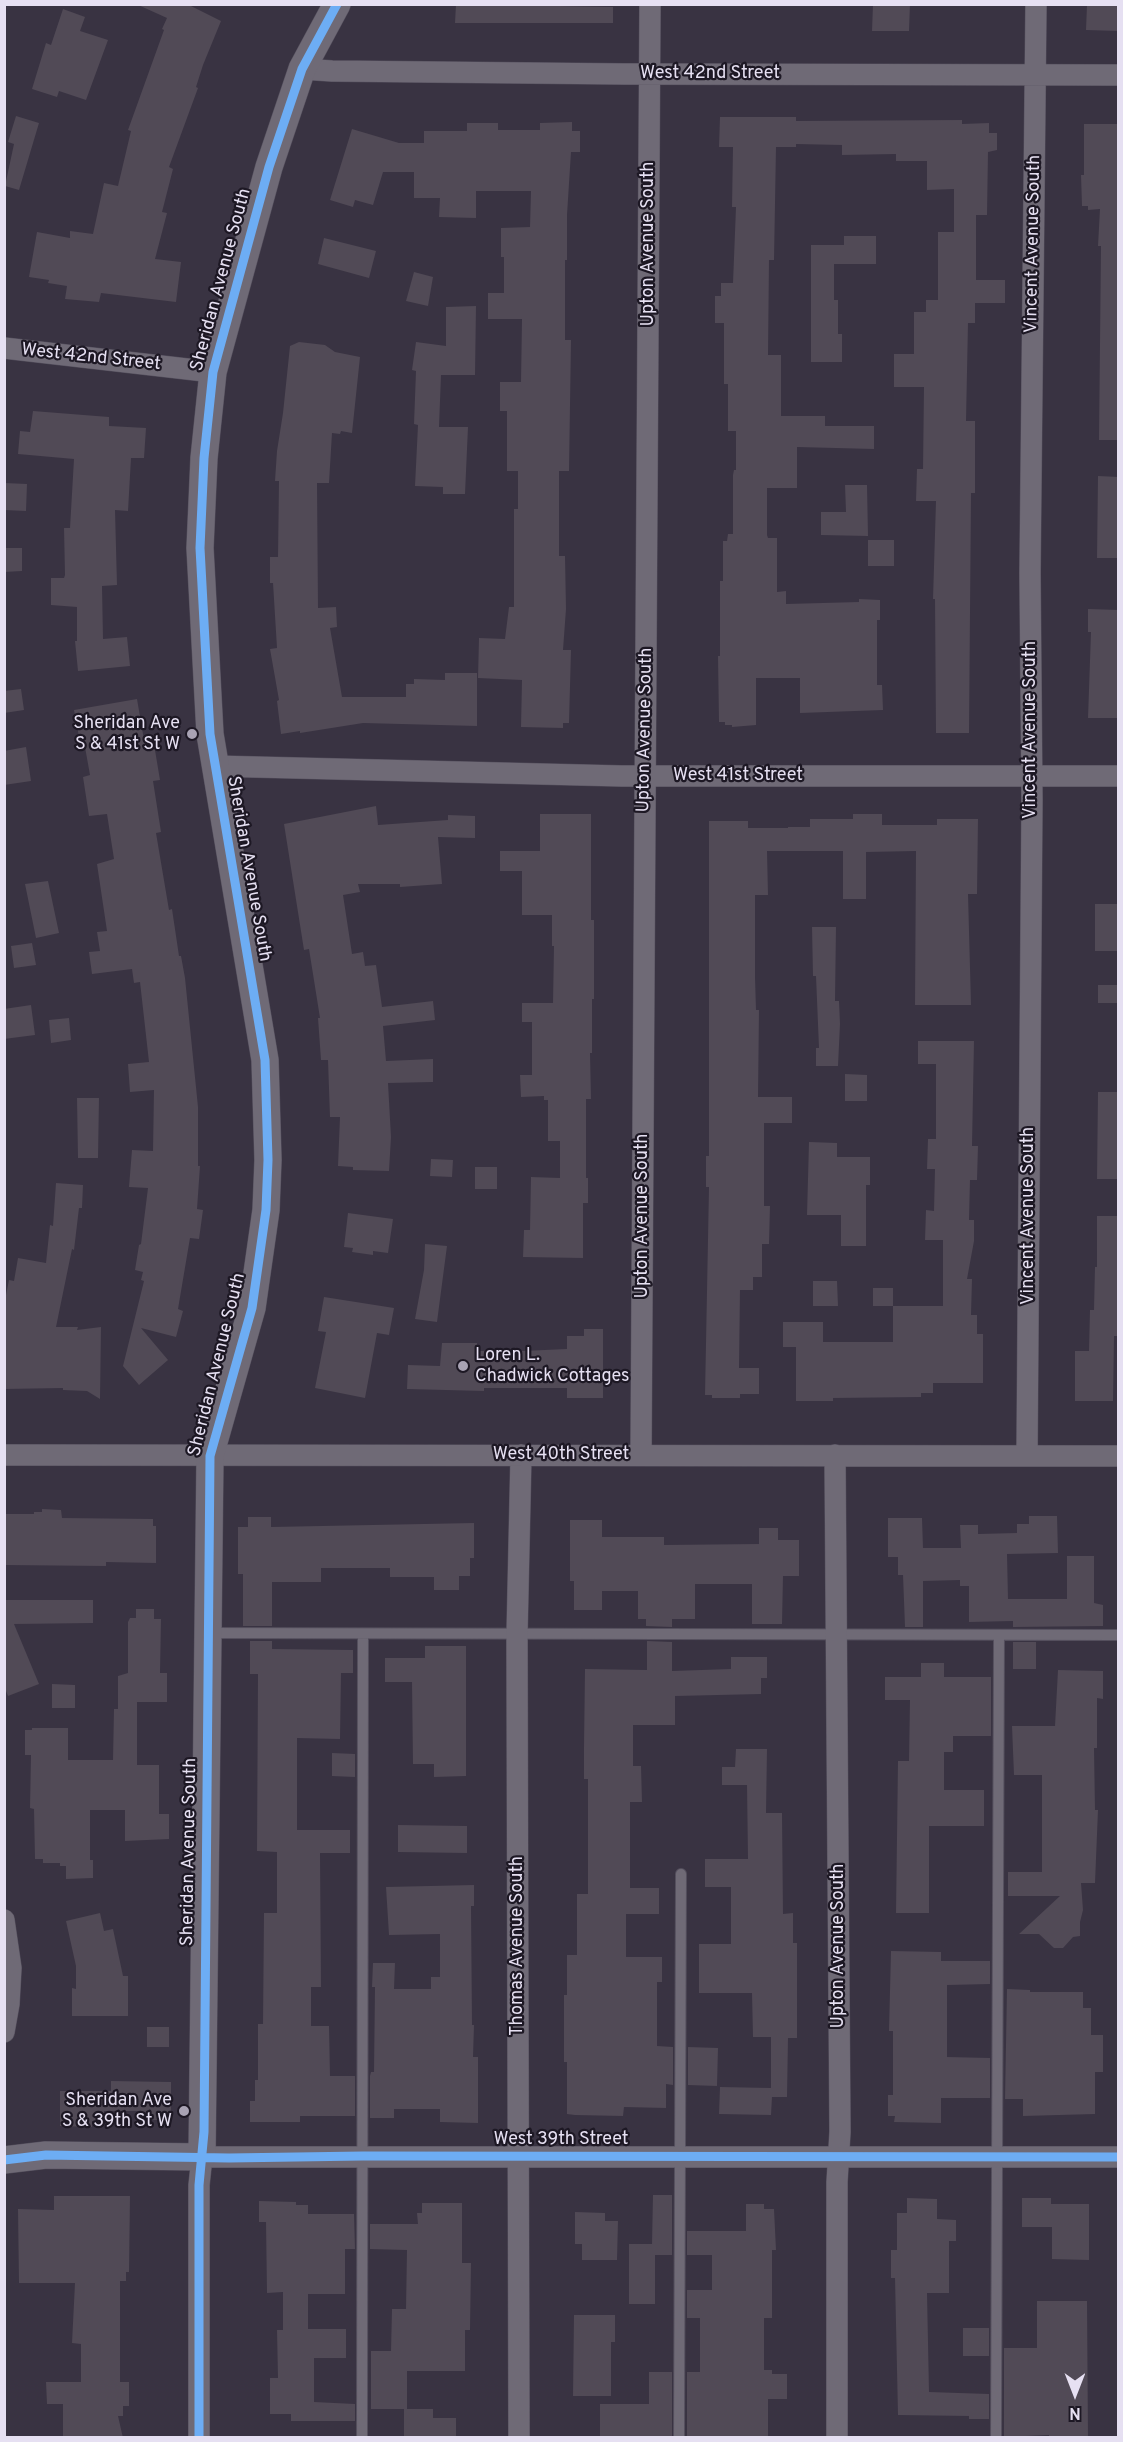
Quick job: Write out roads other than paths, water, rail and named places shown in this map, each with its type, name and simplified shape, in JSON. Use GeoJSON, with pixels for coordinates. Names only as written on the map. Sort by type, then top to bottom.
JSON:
{"type":"FeatureCollection","features":[{"type":"Feature","properties":{"kind":"street","name":"Sheridan Avenue South"},"geometry":{"type":"LineString","coordinates":[[199,2438],[199,2185],[202,2157],[210,1456],[252,1308],[266,1210],[268,1160],[265,1060],[214,766],[209,722],[200,548],[204,458],[213,372],[269,167],[302,69],[337,4]]}},
{"type":"Feature","properties":{"kind":"street","name":"Upton Avenue South"},"geometry":{"type":"LineString","coordinates":[[641,1455],[650,4]]}},
{"type":"Feature","properties":{"kind":"street","name":"Vincent Avenue South"},"geometry":{"type":"LineString","coordinates":[[1027,1456],[1030,573],[1036,4]]}},
{"type":"Feature","properties":{"kind":"street","name":"West 42nd Street"},"geometry":{"type":"LineString","coordinates":[[302,69],[650,74],[1119,75]]}},
{"type":"Feature","properties":{"kind":"street","name":"West 42nd Street"},"geometry":{"type":"LineString","coordinates":[[4,348],[213,372]]}},
{"type":"Feature","properties":{"kind":"street","name":"West 41st Street"},"geometry":{"type":"LineString","coordinates":[[214,766],[645,774],[1119,776]]}},
{"type":"Feature","properties":{"kind":"street","name":"West 40th Street"},"geometry":{"type":"LineString","coordinates":[[4,1455],[1119,1456]]}},
{"type":"Feature","properties":{"kind":"street","name":"Thomas Avenue South"},"geometry":{"type":"LineString","coordinates":[[519,2438],[517,1635],[521,1455]]}},
{"type":"Feature","properties":{"kind":"street","name":"Upton Avenue South"},"geometry":{"type":"LineString","coordinates":[[835,1455],[839,2158],[837,2438]]}},
{"type":"Feature","properties":{"kind":"street"},"geometry":{"type":"LineString","coordinates":[[4,1920],[11,1968],[9,2004],[4,2032]]}},
{"type":"Feature","properties":{"kind":"street","name":"West 39th Street"},"geometry":{"type":"LineString","coordinates":[[4,2160],[46,2156],[1119,2157]]}},
{"type":"Feature","properties":{"kind":"lane"},"geometry":{"type":"LineString","coordinates":[[208,1633],[1119,1635]]}},
{"type":"Feature","properties":{"kind":"lane"},"geometry":{"type":"LineString","coordinates":[[362,2438],[363,1634]]}},
{"type":"Feature","properties":{"kind":"lane"},"geometry":{"type":"LineString","coordinates":[[996,2438],[999,1636]]}},
{"type":"Feature","properties":{"kind":"lane"},"geometry":{"type":"LineString","coordinates":[[679,2438],[681,1874]]}},
{"type":"Feature","properties":{"kind":"place","name":"Sheridan Ave S & 41st St W"},"geometry":{"type":"Point","coordinates":[192,734]}},
{"type":"Feature","properties":{"kind":"place","name":"Loren L. Chadwick Cottages"},"geometry":{"type":"Point","coordinates":[463,1366]}},
{"type":"Feature","properties":{"kind":"place","name":"Sheridan Ave S & 39th St W"},"geometry":{"type":"Point","coordinates":[184,2111]}}]}
